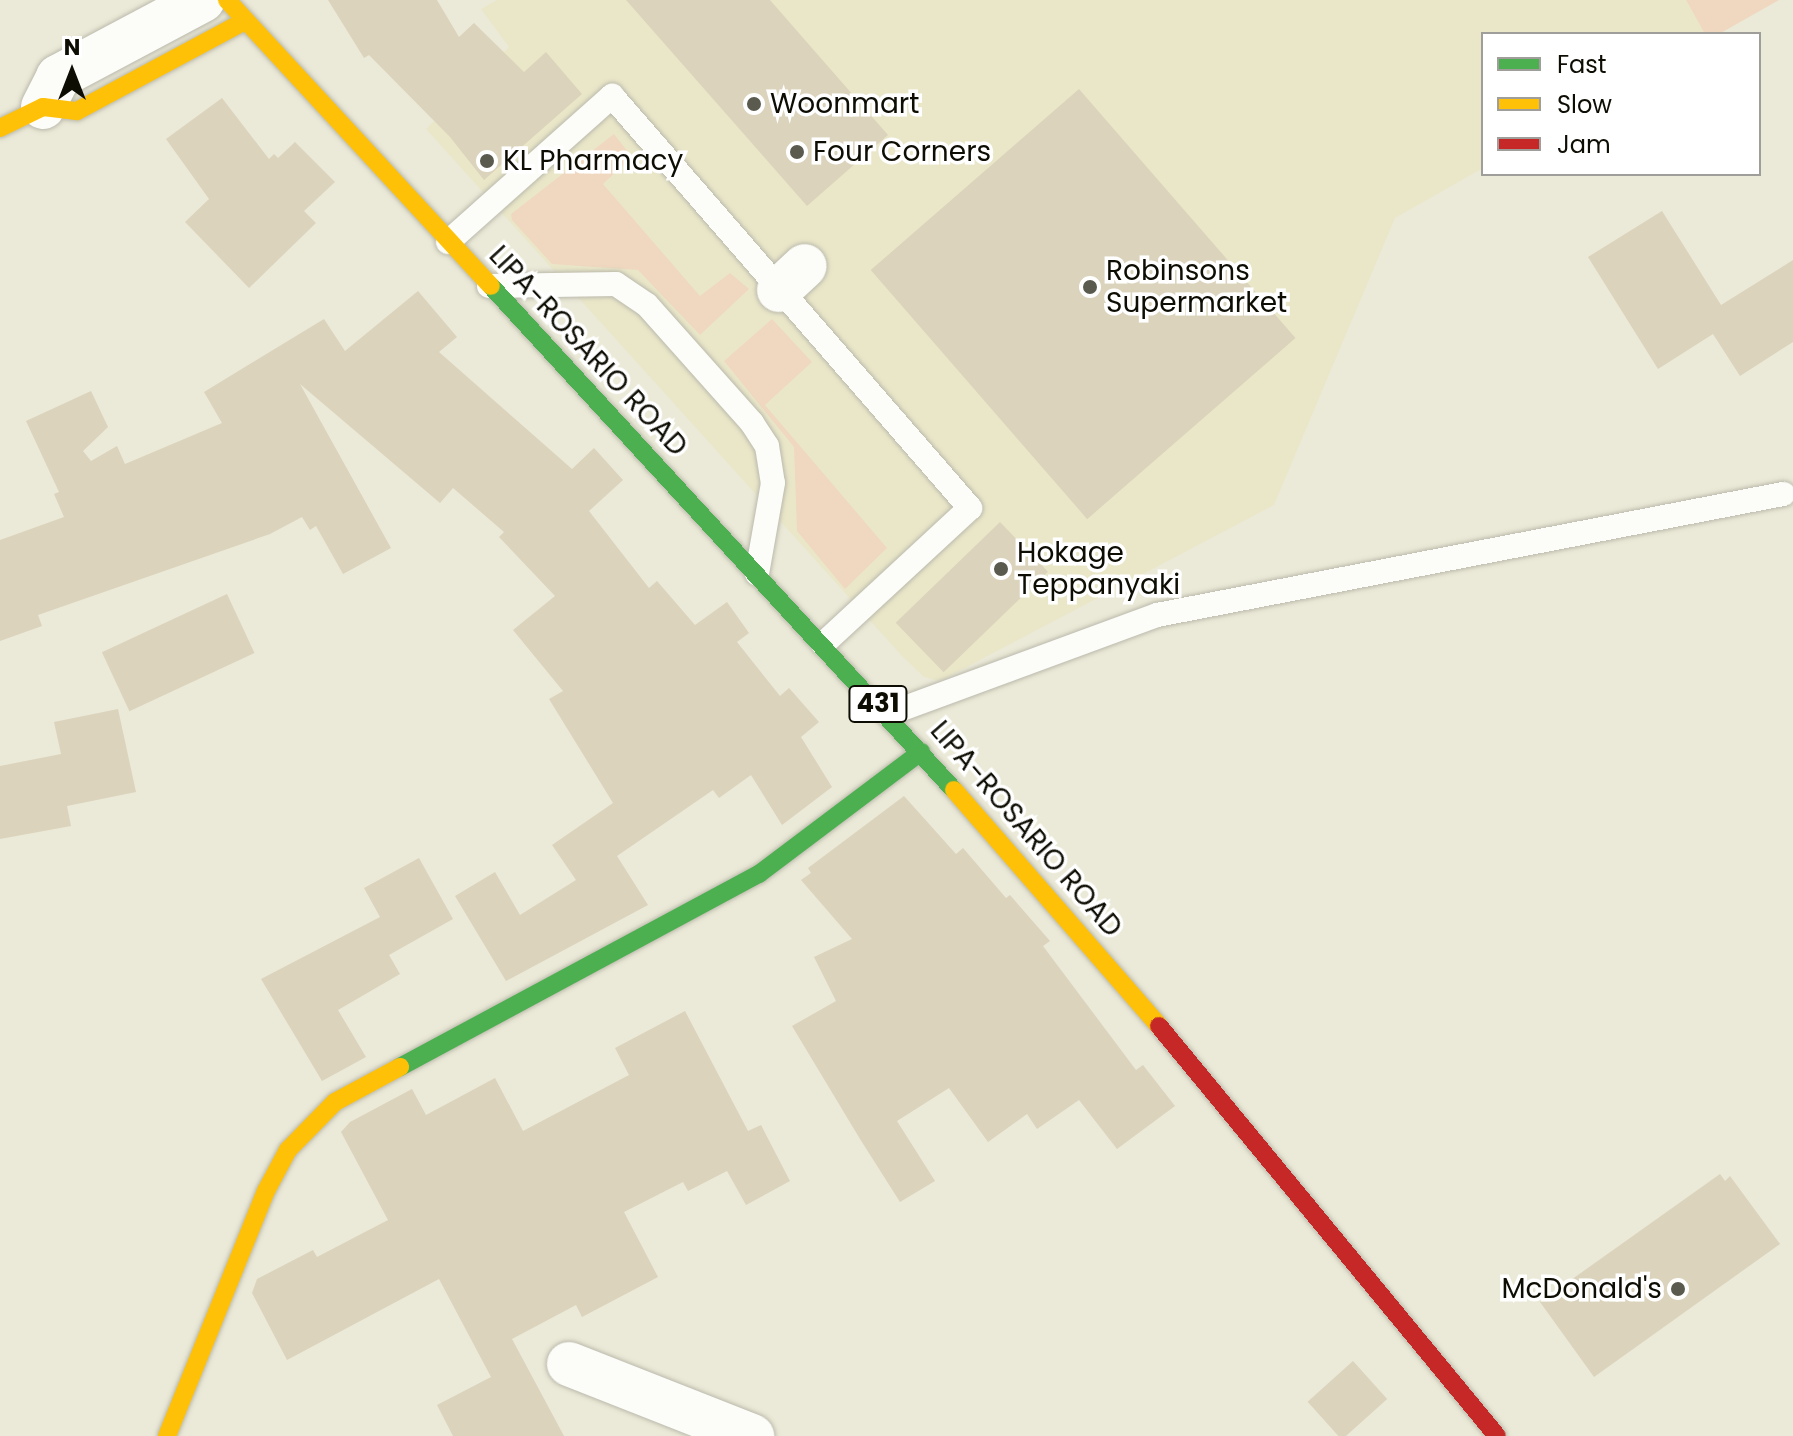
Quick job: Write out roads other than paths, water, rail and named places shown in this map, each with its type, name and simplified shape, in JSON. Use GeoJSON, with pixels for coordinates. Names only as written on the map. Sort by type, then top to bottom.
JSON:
{"type":"FeatureCollection","features":[{"type":"Feature","properties":{"kind":"main road","name":"LIPA-ROSARIO ROAD"},"geometry":{"type":"LineString","coordinates":[[227,0],[888,714],[1224,1099],[1497,1436]]}},
{"type":"Feature","properties":{"kind":"main road"},"geometry":{"type":"LineString","coordinates":[[0,128],[43,107],[77,111],[245,21]]}},
{"type":"Feature","properties":{"kind":"main road"},"geometry":{"type":"LineString","coordinates":[[167,1436],[266,1191],[288,1150],[335,1102],[759,874],[921,752]]}},
{"type":"Feature","properties":{"kind":"street"},"geometry":{"type":"LineString","coordinates":[[43,107],[58,77],[203,0]]}},
{"type":"Feature","properties":{"kind":"street"},"geometry":{"type":"LineString","coordinates":[[569,1364],[752,1436]]}},
{"type":"Feature","properties":{"kind":"lane"},"geometry":{"type":"LineString","coordinates":[[448,242],[612,96],[792,278],[970,508],[823,644]]}},
{"type":"Feature","properties":{"kind":"lane"},"geometry":{"type":"LineString","coordinates":[[489,286],[616,284],[647,305],[752,423],[767,446],[773,483],[757,574]]}},
{"type":"Feature","properties":{"kind":"lane"},"geometry":{"type":"LineString","coordinates":[[888,714],[1157,615],[1783,494]]}},
{"type":"Feature","properties":{"kind":"place","name":"Woonmart"},"geometry":{"type":"Point","coordinates":[754,104]}},
{"type":"Feature","properties":{"kind":"place","name":"Four Corners"},"geometry":{"type":"Point","coordinates":[797,152]}},
{"type":"Feature","properties":{"kind":"place","name":"KL Pharmacy"},"geometry":{"type":"Point","coordinates":[487,161]}},
{"type":"Feature","properties":{"kind":"place","name":"Robinsons Supermarket"},"geometry":{"type":"Point","coordinates":[1090,287]}},
{"type":"Feature","properties":{"kind":"place","name":"Hokage Teppanyaki"},"geometry":{"type":"Point","coordinates":[1001,569]}},
{"type":"Feature","properties":{"kind":"place","name":"McDonald's"},"geometry":{"type":"Point","coordinates":[1678,1289]}}]}
